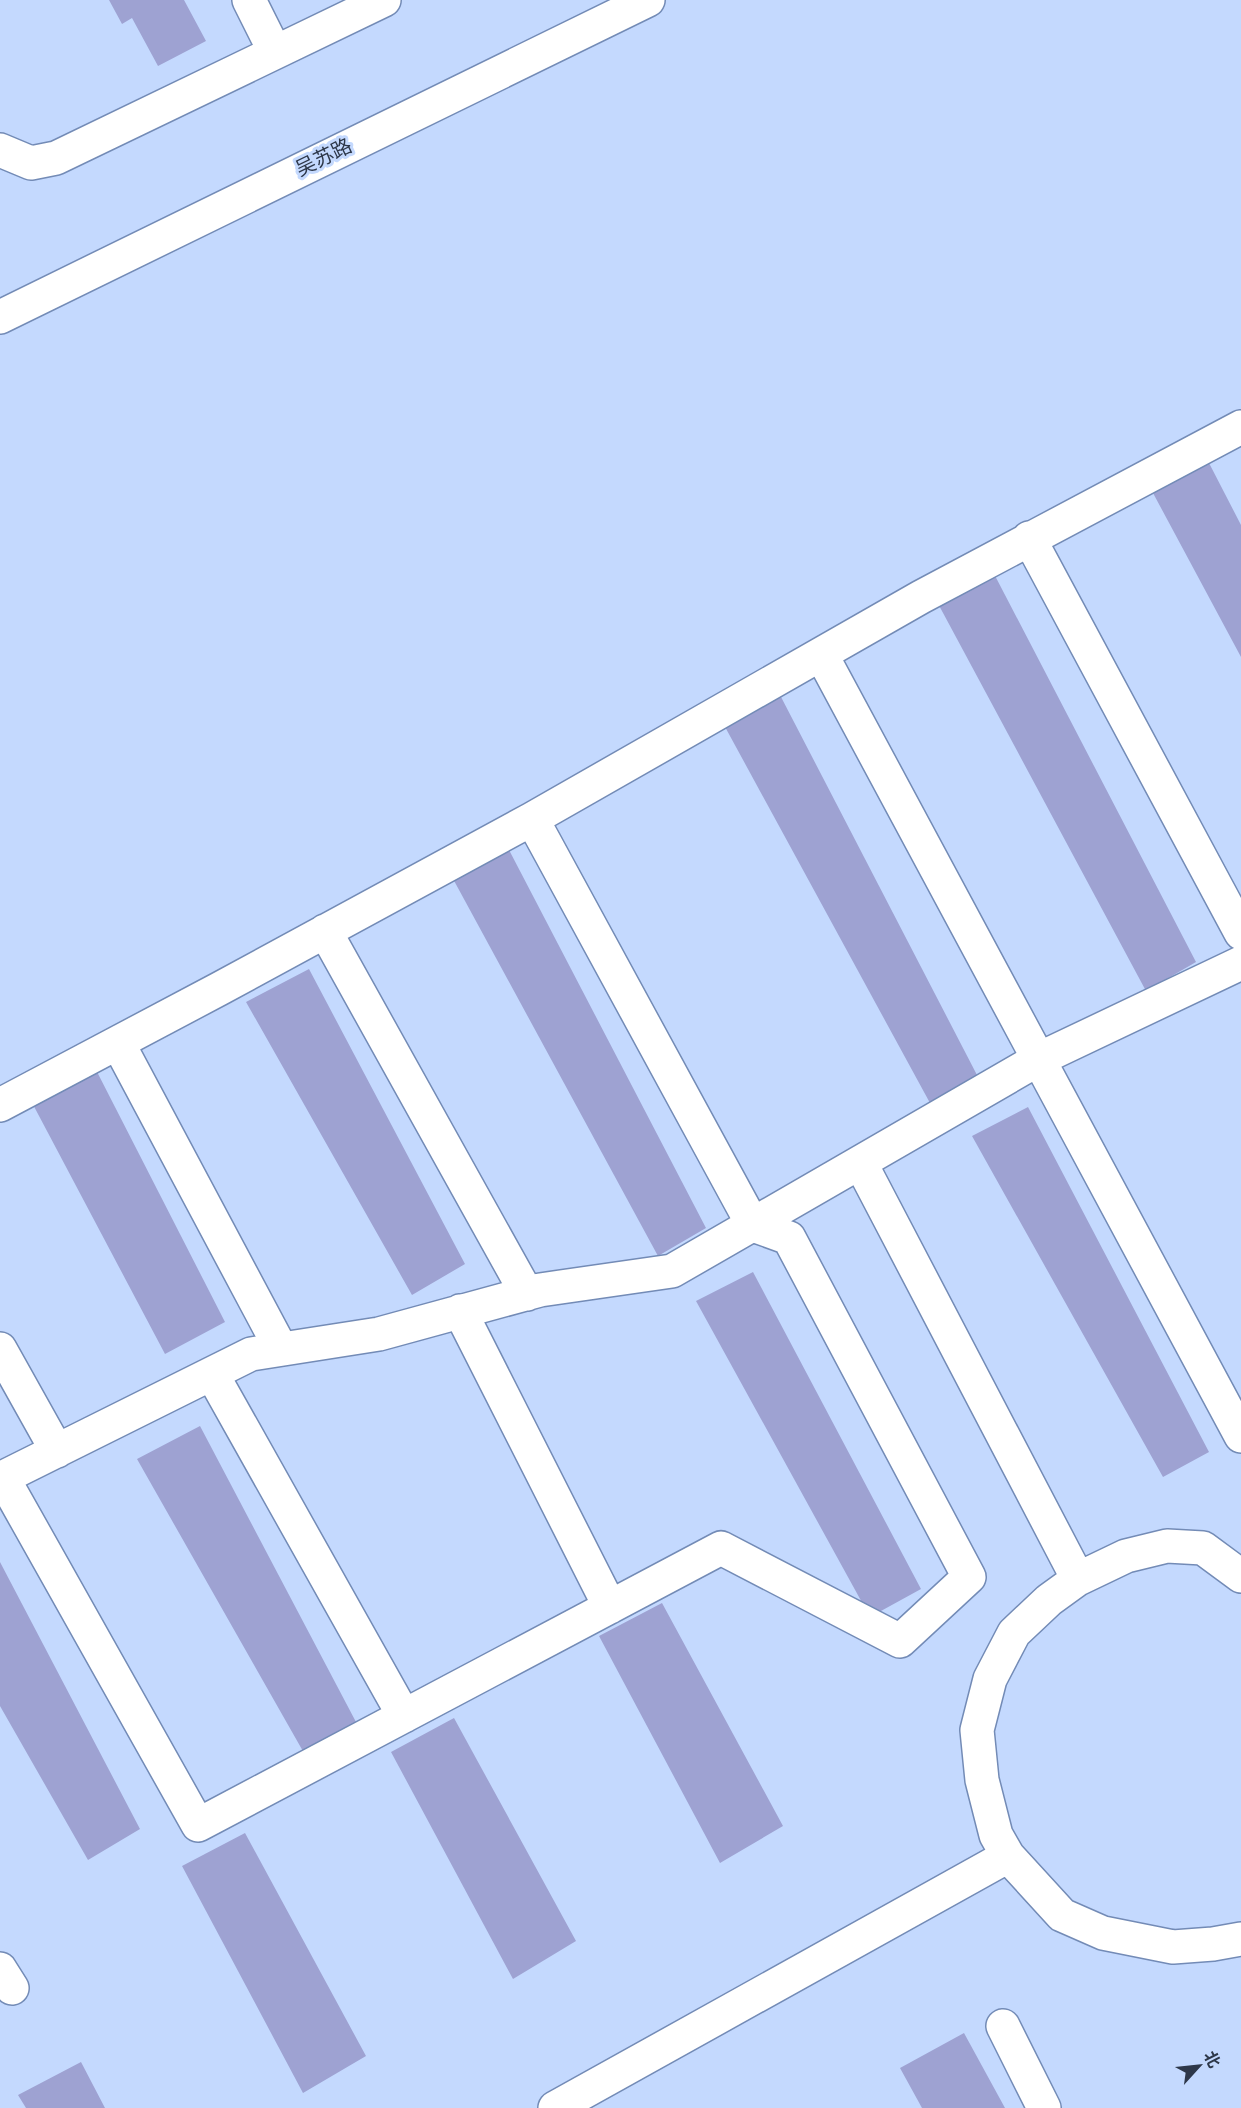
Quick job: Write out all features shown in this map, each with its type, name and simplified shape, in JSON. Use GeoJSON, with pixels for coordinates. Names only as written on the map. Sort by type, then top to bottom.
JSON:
{"type":"FeatureCollection","features":[{"type":"Feature","properties":{"kind":"street"},"geometry":{"type":"LineString","coordinates":[[249,0],[276,52]]}},
{"type":"Feature","properties":{"kind":"street"},"geometry":{"type":"LineString","coordinates":[[0,150],[31,163],[56,158],[384,0]]}},
{"type":"Feature","properties":{"kind":"street","name":"吴苏路"},"geometry":{"type":"LineString","coordinates":[[0,317],[648,0]]}},
{"type":"Feature","properties":{"kind":"street"},"geometry":{"type":"LineString","coordinates":[[0,1105],[532,819],[1029,538],[1240,431]]}},
{"type":"Feature","properties":{"kind":"street"},"geometry":{"type":"LineString","coordinates":[[1029,538],[1241,933]]}},
{"type":"Feature","properties":{"kind":"street"},"geometry":{"type":"LineString","coordinates":[[821,654],[1241,1436]]}},
{"type":"Feature","properties":{"kind":"street"},"geometry":{"type":"LineString","coordinates":[[532,819],[753,1225],[789,1238],[969,1576],[900,1641],[721,1548],[198,1825],[1,1479],[251,1354],[379,1334],[540,1290],[672,1271],[753,1225],[861,1164],[1039,1059],[1241,963]]}},
{"type":"Feature","properties":{"kind":"street"},"geometry":{"type":"LineString","coordinates":[[325,931],[526,1294]]}},
{"type":"Feature","properties":{"kind":"street"},"geometry":{"type":"LineString","coordinates":[[118,1042],[281,1349]]}},
{"type":"Feature","properties":{"kind":"street"},"geometry":{"type":"LineString","coordinates":[[861,1164],[1078,1579]]}},
{"type":"Feature","properties":{"kind":"street"},"geometry":{"type":"LineString","coordinates":[[460,1311],[610,1607]]}},
{"type":"Feature","properties":{"kind":"street"},"geometry":{"type":"LineString","coordinates":[[0,1349],[57,1451]]}},
{"type":"Feature","properties":{"kind":"street"},"geometry":{"type":"LineString","coordinates":[[212,1374],[404,1716]]}},
{"type":"Feature","properties":{"kind":"street"},"geometry":{"type":"LineString","coordinates":[[1241,1576],[1203,1548],[1167,1546],[1126,1556],[1078,1579],[1049,1600],[1014,1633],[990,1679],[977,1730],[982,1780],[996,1835],[1008,1857],[1062,1915],[1103,1933],[1173,1947],[1241,1939]]}},
{"type":"Feature","properties":{"kind":"street"},"geometry":{"type":"LineString","coordinates":[[555,2108],[1008,1857]]}},
{"type":"Feature","properties":{"kind":"street"},"geometry":{"type":"LineString","coordinates":[[1003,2026],[1044,2108]]}},
{"type":"Feature","properties":{"kind":"building"},"geometry":{"type":"Polygon","coordinates":[[[109,0],[184,0],[206,41],[158,66],[132,18],[122,24],[109,0]]]}},
{"type":"Feature","properties":{"kind":"building"},"geometry":{"type":"Polygon","coordinates":[[[1209,463],[1241,525],[1241,657],[1153,493],[1209,463]]]}},
{"type":"Feature","properties":{"kind":"building"},"geometry":{"type":"Polygon","coordinates":[[[991,568],[1196,962],[1146,991],[935,598],[991,568]]]}},
{"type":"Feature","properties":{"kind":"building"},"geometry":{"type":"Polygon","coordinates":[[[780,695],[977,1075],[930,1103],[724,725],[780,695]]]}},
{"type":"Feature","properties":{"kind":"building"},"geometry":{"type":"Polygon","coordinates":[[[508,848],[706,1228],[658,1256],[452,877],[508,848]]]}},
{"type":"Feature","properties":{"kind":"building"},"geometry":{"type":"Polygon","coordinates":[[[309,969],[465,1264],[412,1295],[246,1002],[309,969]]]}},
{"type":"Feature","properties":{"kind":"building"},"geometry":{"type":"Polygon","coordinates":[[[93,1064],[225,1322],[165,1354],[29,1097],[93,1064]]]}},
{"type":"Feature","properties":{"kind":"building"},"geometry":{"type":"Polygon","coordinates":[[[1028,1107],[1209,1452],[1163,1477],[972,1136],[1028,1107]]]}},
{"type":"Feature","properties":{"kind":"building"},"geometry":{"type":"Polygon","coordinates":[[[753,1272],[921,1589],[870,1617],[696,1301],[753,1272]]]}},
{"type":"Feature","properties":{"kind":"building"},"geometry":{"type":"Polygon","coordinates":[[[200,1426],[356,1722],[304,1753],[137,1459],[200,1426]]]}},
{"type":"Feature","properties":{"kind":"building"},"geometry":{"type":"Polygon","coordinates":[[[0,1562],[140,1829],[88,1860],[0,1706],[0,1562]]]}},
{"type":"Feature","properties":{"kind":"building"},"geometry":{"type":"Polygon","coordinates":[[[662,1603],[783,1826],[720,1863],[599,1636],[662,1603]]]}},
{"type":"Feature","properties":{"kind":"building"},"geometry":{"type":"Polygon","coordinates":[[[454,1718],[576,1941],[513,1979],[391,1752],[454,1718]]]}},
{"type":"Feature","properties":{"kind":"building"},"geometry":{"type":"Polygon","coordinates":[[[245,1833],[366,2056],[303,2093],[182,1866],[245,1833]]]}},
{"type":"Feature","properties":{"kind":"building"},"geometry":{"type":"Polygon","coordinates":[[[964,2033],[1005,2108],[922,2108],[900,2068],[964,2033]]]}},
{"type":"Feature","properties":{"kind":"building"},"geometry":{"type":"Polygon","coordinates":[[[81,2062],[105,2108],[26,2108],[18,2095],[81,2062]]]}}]}
